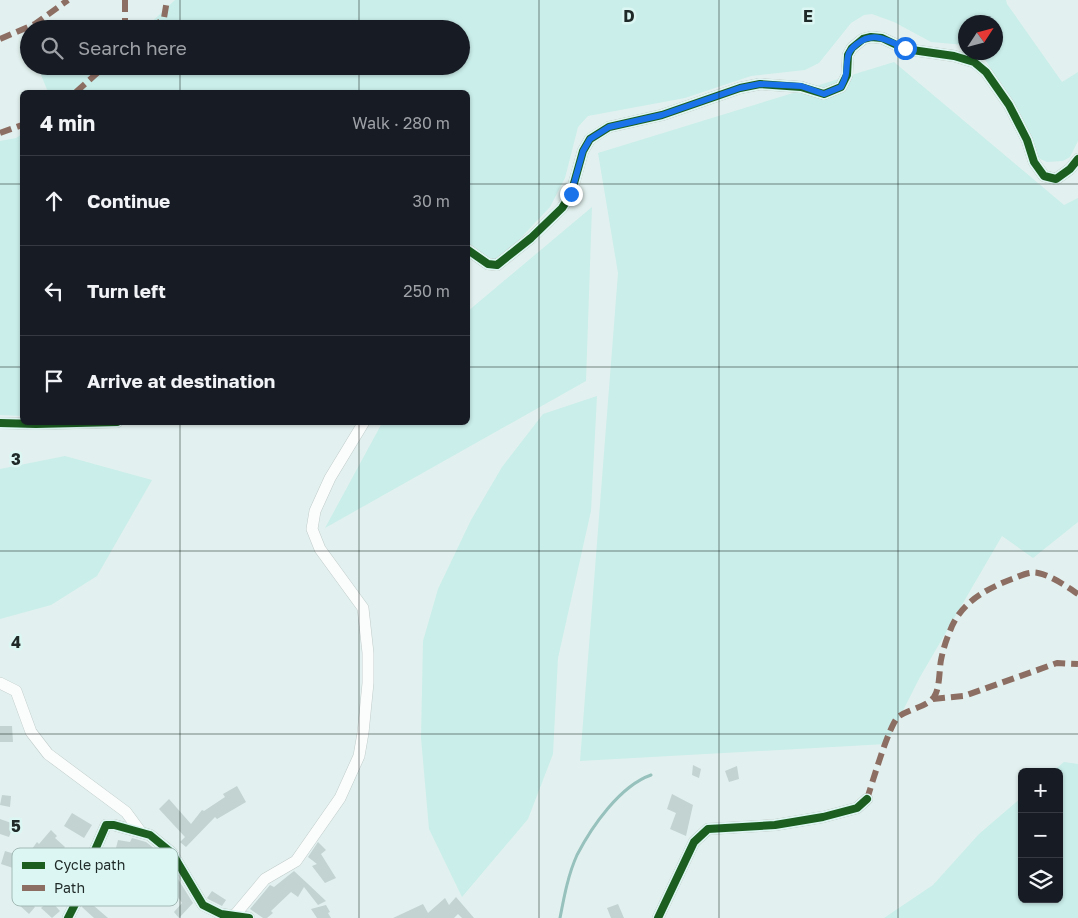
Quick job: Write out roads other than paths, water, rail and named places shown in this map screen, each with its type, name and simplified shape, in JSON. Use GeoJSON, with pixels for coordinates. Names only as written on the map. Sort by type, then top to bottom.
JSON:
{"type":"FeatureCollection","features":[{"type":"Feature","properties":{"kind":"street"},"geometry":{"type":"LineString","coordinates":[[470,251],[488,264],[497,265],[531,238],[562,208],[571,194],[583,151],[590,139],[609,127],[662,115],[740,88],[760,84],[801,86],[824,94],[841,87],[847,75],[848,55],[852,48],[863,39],[871,36],[882,38],[905,48],[954,56],[974,62],[986,72],[1009,106],[1027,140],[1034,162],[1044,176],[1056,179],[1070,169],[1078,159]]}},
{"type":"Feature","properties":{"kind":"street"},"geometry":{"type":"LineString","coordinates":[[0,423],[20,424]]}},
{"type":"Feature","properties":{"kind":"street"},"geometry":{"type":"LineString","coordinates":[[234,916],[265,879],[296,861],[340,798],[359,756],[368,683],[368,653],[363,608],[320,549],[312,529],[315,511],[330,478],[362,425]]}},
{"type":"Feature","properties":{"kind":"street"},"geometry":{"type":"LineString","coordinates":[[0,683],[16,691],[31,732],[48,754],[126,812],[140,831]]}},
{"type":"Feature","properties":{"kind":"street"},"geometry":{"type":"LineString","coordinates":[[658,918],[694,842],[708,829],[775,825],[823,817],[857,808],[868,799]]}},
{"type":"Feature","properties":{"kind":"street"},"geometry":{"type":"LineString","coordinates":[[96,848],[106,825],[114,825],[150,835],[166,848]]}},
{"type":"Feature","properties":{"kind":"street"},"geometry":{"type":"LineString","coordinates":[[178,863],[203,904],[221,914],[249,918]]}},
{"type":"Feature","properties":{"kind":"street"},"geometry":{"type":"LineString","coordinates":[[68,918],[74,906]]}},
{"type":"Feature","properties":{"kind":"waterway"},"geometry":{"type":"LineString","coordinates":[[560,918],[574,863],[591,832],[608,808],[628,788],[651,775]]}}]}
